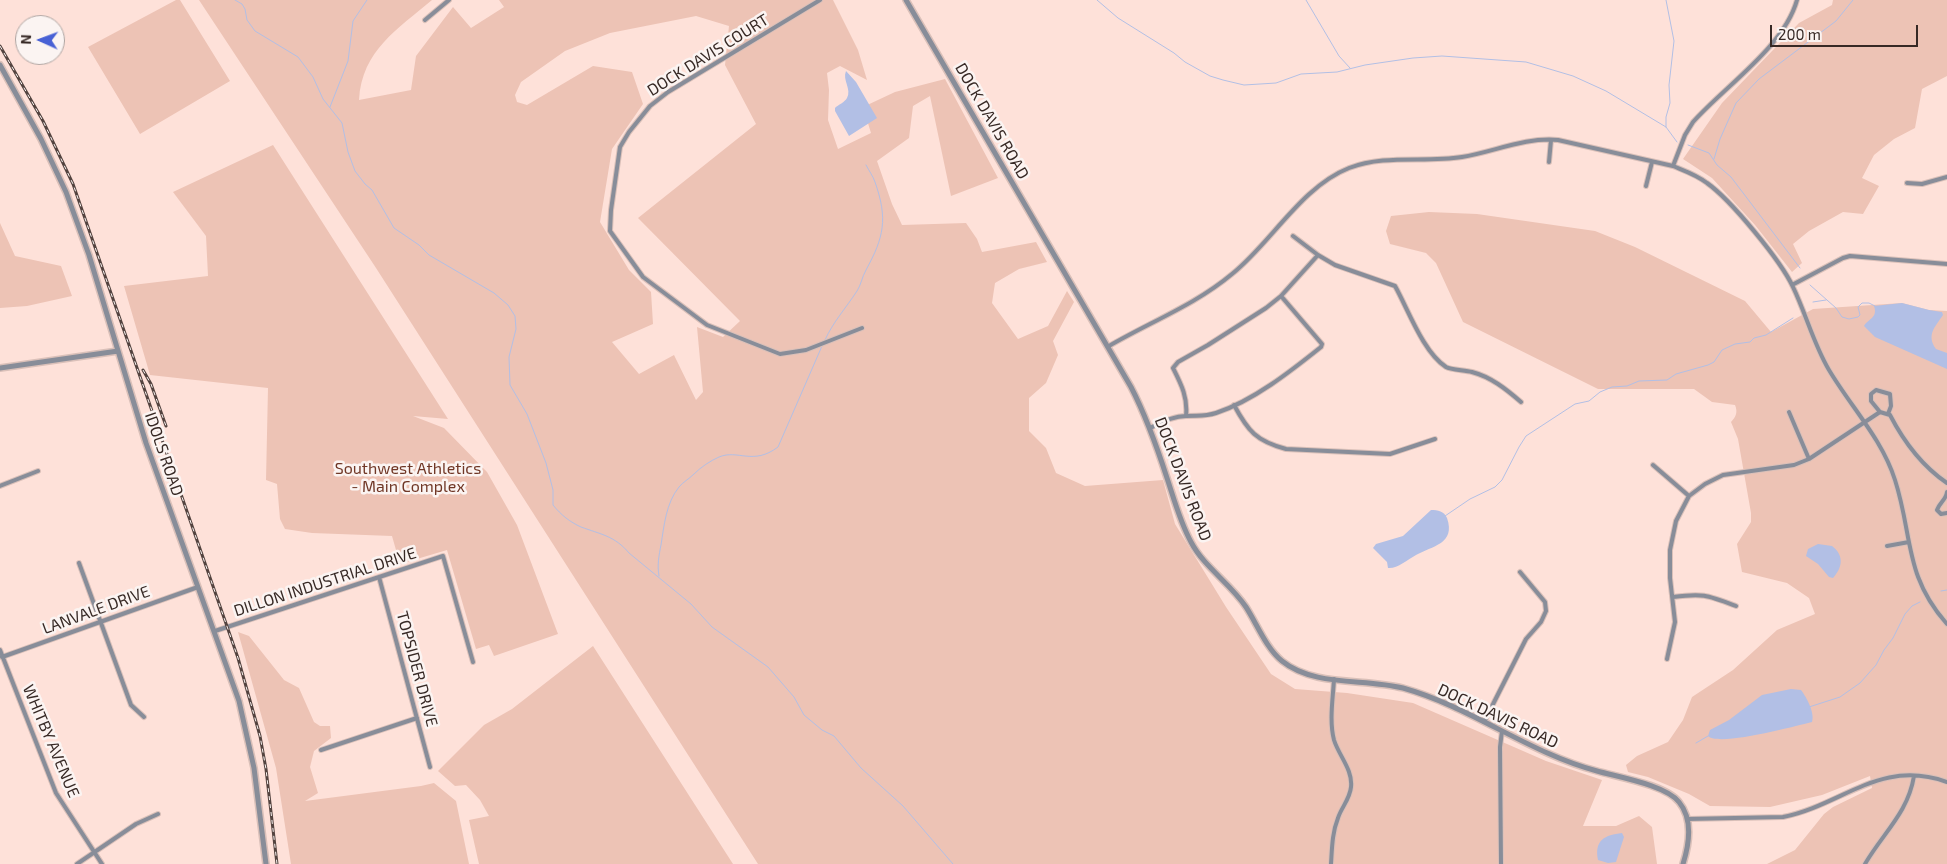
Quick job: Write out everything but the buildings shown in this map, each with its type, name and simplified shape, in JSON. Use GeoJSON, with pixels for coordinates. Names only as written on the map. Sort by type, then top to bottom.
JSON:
{"type":"FeatureCollection","features":[{"type":"Feature","properties":{"kind":"street"},"geometry":{"type":"LineString","coordinates":[[425,20],[449,0]]}},
{"type":"Feature","properties":{"kind":"street","name":"DOCK DAVIS COURT"},"geometry":{"type":"LineString","coordinates":[[820,0],[668,92],[650,106],[629,132],[620,147],[610,231],[616,242],[628,255],[643,277],[707,325],[780,354],[806,350],[862,328]]}},
{"type":"Feature","properties":{"kind":"street","name":"DOCK DAVIS ROAD"},"geometry":{"type":"LineString","coordinates":[[906,0],[1132,387],[1150,428],[1177,509],[1196,550],[1237,594],[1281,660],[1308,674],[1404,689],[1447,705],[1549,754],[1584,768],[1664,790],[1680,802],[1687,819],[1688,846],[1683,864]]}},
{"type":"Feature","properties":{"kind":"street"},"geometry":{"type":"LineString","coordinates":[[1673,166],[1693,122],[1778,37],[1790,18],[1797,0]]}},
{"type":"Feature","properties":{"kind":"street","name":"IDOLS ROAD"},"geometry":{"type":"LineString","coordinates":[[0,65],[41,139],[66,192],[89,255],[146,443],[239,701],[248,734],[254,768],[266,864]]}},
{"type":"Feature","properties":{"kind":"street"},"geometry":{"type":"LineString","coordinates":[[1549,162],[1551,140]]}},
{"type":"Feature","properties":{"kind":"street"},"geometry":{"type":"LineString","coordinates":[[1108,346],[1180,309],[1215,287],[1243,265],[1317,188],[1347,169],[1381,160],[1442,159],[1459,157],[1525,141],[1551,140],[1673,166],[1690,172],[1716,190],[1771,254],[1792,285],[1823,358],[1885,455],[1896,481],[1912,562],[1920,584],[1931,604],[1947,624]]}},
{"type":"Feature","properties":{"kind":"street"},"geometry":{"type":"LineString","coordinates":[[1646,186],[1652,162]]}},
{"type":"Feature","properties":{"kind":"street"},"geometry":{"type":"LineString","coordinates":[[1906,183],[1922,184],[1947,177]]}},
{"type":"Feature","properties":{"kind":"street"},"geometry":{"type":"LineString","coordinates":[[1293,236],[1318,255],[1335,264],[1396,286],[1425,343],[1439,361],[1448,368],[1458,368],[1490,378],[1521,402]]}},
{"type":"Feature","properties":{"kind":"street"},"geometry":{"type":"LineString","coordinates":[[1186,416],[1187,404],[1184,391],[1173,368],[1178,362],[1233,329],[1281,296],[1318,255]]}},
{"type":"Feature","properties":{"kind":"street"},"geometry":{"type":"LineString","coordinates":[[1792,285],[1850,256],[1947,264]]}},
{"type":"Feature","properties":{"kind":"street"},"geometry":{"type":"LineString","coordinates":[[1150,428],[1175,417],[1201,417],[1234,405],[1259,392],[1291,371],[1321,347],[1322,344],[1281,296]]}},
{"type":"Feature","properties":{"kind":"street"},"geometry":{"type":"LineString","coordinates":[[0,368],[118,351]]}},
{"type":"Feature","properties":{"kind":"street"},"geometry":{"type":"LineString","coordinates":[[1888,414],[1890,394],[1876,390],[1871,394],[1871,401],[1880,412],[1890,415],[1916,456],[1947,484]]}},
{"type":"Feature","properties":{"kind":"street"},"geometry":{"type":"LineString","coordinates":[[1234,405],[1244,424],[1253,434],[1272,445],[1286,449],[1390,454],[1435,439]]}},
{"type":"Feature","properties":{"kind":"street"},"geometry":{"type":"LineString","coordinates":[[1789,412],[1809,458]]}},
{"type":"Feature","properties":{"kind":"street"},"geometry":{"type":"LineString","coordinates":[[1667,659],[1674,631],[1670,550],[1676,521],[1689,496],[1705,484],[1723,475],[1792,466],[1809,458],[1880,412]]}},
{"type":"Feature","properties":{"kind":"street"},"geometry":{"type":"LineString","coordinates":[[1653,465],[1689,496]]}},
{"type":"Feature","properties":{"kind":"street"},"geometry":{"type":"LineString","coordinates":[[0,486],[38,471]]}},
{"type":"Feature","properties":{"kind":"street"},"geometry":{"type":"LineString","coordinates":[[1947,492],[1946,498],[1937,510],[1941,514],[1947,513]]}},
{"type":"Feature","properties":{"kind":"street"},"geometry":{"type":"LineString","coordinates":[[1887,546],[1908,542]]}},
{"type":"Feature","properties":{"kind":"street","name":"DILLON INDUSTRIAL DRIVE"},"geometry":{"type":"LineString","coordinates":[[215,631],[444,556],[473,662]]}},
{"type":"Feature","properties":{"kind":"street"},"geometry":{"type":"LineString","coordinates":[[80,563],[131,705],[144,717]]}},
{"type":"Feature","properties":{"kind":"street"},"geometry":{"type":"LineString","coordinates":[[1484,722],[1526,639],[1541,622],[1546,612],[1545,602],[1520,572]]}},
{"type":"Feature","properties":{"kind":"street","name":"TOPSIDER DRIVE"},"geometry":{"type":"LineString","coordinates":[[378,577],[430,767]]}},
{"type":"Feature","properties":{"kind":"street","name":"LANVALE DRIVE"},"geometry":{"type":"LineString","coordinates":[[2,657],[198,587]]}},
{"type":"Feature","properties":{"kind":"street"},"geometry":{"type":"LineString","coordinates":[[1673,597],[1709,595],[1736,606]]}},
{"type":"Feature","properties":{"kind":"street","name":"WHITBY AVENUE"},"geometry":{"type":"LineString","coordinates":[[0,650],[56,793],[102,864]]}},
{"type":"Feature","properties":{"kind":"street"},"geometry":{"type":"LineString","coordinates":[[1331,864],[1333,835],[1338,817],[1351,787],[1350,773],[1334,739],[1332,708],[1334,679]]}},
{"type":"Feature","properties":{"kind":"street"},"geometry":{"type":"LineString","coordinates":[[321,750],[417,718]]}},
{"type":"Feature","properties":{"kind":"street"},"geometry":{"type":"LineString","coordinates":[[1501,864],[1500,747],[1502,731]]}},
{"type":"Feature","properties":{"kind":"street"},"geometry":{"type":"LineString","coordinates":[[1687,819],[1783,817],[1808,810],[1857,787],[1895,776],[1914,776],[1947,782]]}},
{"type":"Feature","properties":{"kind":"street"},"geometry":{"type":"LineString","coordinates":[[1865,864],[1906,804],[1914,776]]}},
{"type":"Feature","properties":{"kind":"street"},"geometry":{"type":"LineString","coordinates":[[77,864],[136,824],[158,814]]}},
{"type":"Feature","properties":{"kind":"green space"},"geometry":{"type":"Polygon","coordinates":[[[176,0],[180,0],[230,81],[140,134],[88,47],[176,0]]]}},
{"type":"Feature","properties":{"kind":"green space"},"geometry":{"type":"Polygon","coordinates":[[[199,0],[432,0],[395,31],[374,54],[367,67],[359,100],[411,90],[416,56],[453,7],[471,28],[504,7],[499,0],[833,0],[858,50],[867,80],[840,66],[827,73],[829,90],[828,120],[838,149],[871,133],[863,107],[895,92],[945,79],[998,178],[951,196],[930,96],[913,106],[909,138],[877,161],[892,204],[902,225],[966,223],[977,239],[982,252],[1036,242],[1047,262],[1019,269],[995,283],[992,303],[1018,339],[1048,326],[1067,291],[1074,302],[1053,341],[1058,355],[1046,383],[1029,398],[1029,431],[1046,448],[1056,473],[1085,486],[1163,480],[1175,524],[1226,607],[1271,674],[1295,689],[1347,693],[1413,703],[1546,761],[1602,780],[1583,826],[1616,826],[1639,816],[1652,827],[1657,864],[758,864],[376,268],[199,0]],[[696,16],[610,33],[565,51],[521,82],[515,95],[517,102],[527,105],[593,66],[632,72],[643,104],[612,149],[600,222],[629,270],[651,292],[653,324],[612,342],[639,374],[674,355],[696,400],[703,392],[697,327],[723,337],[740,321],[638,218],[756,124],[725,65],[729,26],[696,16]]]}},
{"type":"Feature","properties":{"kind":"green space"},"geometry":{"type":"Polygon","coordinates":[[[1833,0],[1947,0],[1947,76],[1922,89],[1915,128],[1894,139],[1874,155],[1862,178],[1879,186],[1863,214],[1843,212],[1809,231],[1793,244],[1802,263],[1792,272],[1755,225],[1712,178],[1683,159],[1722,103],[1799,23],[1832,5],[1833,0]]]}},
{"type":"Feature","properties":{"kind":"green space","name":"Southwest Athletics - Main Complex"},"geometry":{"type":"Polygon","coordinates":[[[273,145],[448,419],[413,416],[444,428],[487,472],[517,525],[558,634],[494,656],[489,645],[476,649],[447,550],[400,564],[392,536],[312,533],[285,529],[280,519],[277,484],[266,480],[268,388],[150,375],[124,286],[208,276],[206,236],[173,192],[273,145]]]}},
{"type":"Feature","properties":{"kind":"green space"},"geometry":{"type":"Polygon","coordinates":[[[1429,212],[1477,214],[1595,231],[1635,247],[1745,301],[1771,332],[1813,309],[1902,303],[1929,310],[1947,311],[1947,864],[1767,864],[1795,850],[1824,814],[1833,807],[1872,788],[1870,776],[1822,795],[1770,807],[1710,806],[1689,794],[1648,777],[1628,772],[1626,765],[1637,756],[1668,742],[1683,720],[1692,697],[1733,670],[1777,630],[1815,614],[1809,598],[1787,583],[1742,572],[1737,544],[1751,522],[1751,513],[1738,439],[1731,422],[1736,414],[1735,405],[1712,402],[1694,389],[1598,389],[1463,322],[1436,263],[1426,253],[1390,244],[1386,231],[1391,216],[1429,212]]]}},
{"type":"Feature","properties":{"kind":"green space"},"geometry":{"type":"Polygon","coordinates":[[[0,223],[15,256],[61,266],[72,296],[27,306],[0,308],[0,223]]]}},
{"type":"Feature","properties":{"kind":"green space"},"geometry":{"type":"Polygon","coordinates":[[[238,632],[249,636],[284,680],[299,688],[314,722],[320,726],[330,726],[331,738],[314,751],[310,767],[318,793],[305,801],[434,783],[456,801],[469,864],[291,864],[276,768],[238,632]]]}},
{"type":"Feature","properties":{"kind":"green space"},"geometry":{"type":"Polygon","coordinates":[[[593,646],[733,864],[479,864],[469,820],[489,816],[480,800],[466,785],[455,786],[438,771],[484,725],[512,709],[593,646]]]}},
{"type":"Feature","properties":{"kind":"water"},"geometry":{"type":"Polygon","coordinates":[[[846,71],[856,82],[877,118],[849,136],[835,111],[835,108],[845,101],[848,95],[845,78],[846,71]]]}},
{"type":"Feature","properties":{"kind":"water"},"geometry":{"type":"Polygon","coordinates":[[[1902,303],[1942,312],[1943,315],[1933,331],[1932,339],[1936,349],[1947,353],[1947,369],[1875,337],[1864,326],[1875,313],[1874,306],[1902,303]]]}},
{"type":"Feature","properties":{"kind":"water"},"geometry":{"type":"Polygon","coordinates":[[[1431,510],[1440,511],[1447,518],[1449,527],[1445,539],[1398,566],[1388,568],[1387,562],[1373,548],[1376,544],[1403,536],[1431,510]]]}},
{"type":"Feature","properties":{"kind":"water"},"geometry":{"type":"Polygon","coordinates":[[[1818,544],[1832,546],[1839,553],[1841,561],[1839,570],[1833,578],[1829,577],[1818,564],[1806,556],[1808,549],[1818,544]]]}},
{"type":"Feature","properties":{"kind":"water"},"geometry":{"type":"Polygon","coordinates":[[[1791,689],[1801,690],[1803,693],[1811,710],[1812,722],[1741,737],[1715,739],[1708,736],[1710,730],[1729,720],[1762,695],[1791,689]]]}},
{"type":"Feature","properties":{"kind":"water"},"geometry":{"type":"Polygon","coordinates":[[[1622,833],[1624,837],[1616,862],[1608,863],[1598,860],[1599,843],[1606,837],[1622,833]]]}},
{"type":"Feature","properties":{"kind":"waterway"},"geometry":{"type":"LineString","coordinates":[[235,0],[242,4],[247,20],[255,31],[298,57],[313,77],[323,99],[342,123],[348,152],[355,171],[372,190],[394,228],[419,245],[429,255],[494,293],[508,305],[515,316],[516,329],[509,357],[510,385],[527,414],[546,463],[553,490],[553,505],[573,523],[607,536],[624,547],[691,604],[712,627],[768,667],[794,697],[804,715],[822,730],[834,736],[861,768],[903,806],[953,864]]}},
{"type":"Feature","properties":{"kind":"waterway"},"geometry":{"type":"LineString","coordinates":[[330,107],[348,61],[353,21],[367,0]]}},
{"type":"Feature","properties":{"kind":"waterway"},"geometry":{"type":"LineString","coordinates":[[1097,0],[1118,18],[1185,62],[1210,76],[1223,80],[1244,85],[1276,83],[1301,74],[1337,72],[1365,65],[1442,56],[1526,62],[1573,76],[1606,91],[1666,127],[1677,142]]}},
{"type":"Feature","properties":{"kind":"waterway"},"geometry":{"type":"LineString","coordinates":[[1306,0],[1339,56],[1350,68]]}},
{"type":"Feature","properties":{"kind":"waterway"},"geometry":{"type":"LineString","coordinates":[[1666,0],[1674,41],[1669,85],[1670,103],[1666,117],[1666,127]]}},
{"type":"Feature","properties":{"kind":"waterway"},"geometry":{"type":"LineString","coordinates":[[1714,159],[1720,139],[1736,103],[1759,79],[1836,21],[1853,0]]}},
{"type":"Feature","properties":{"kind":"waterway"},"geometry":{"type":"LineString","coordinates":[[1688,145],[1709,153],[1717,165],[1731,177],[1800,268]]}},
{"type":"Feature","properties":{"kind":"waterway"},"geometry":{"type":"LineString","coordinates":[[825,340],[858,289],[877,248],[880,237],[883,217],[882,207],[875,182],[866,165]]}},
{"type":"Feature","properties":{"kind":"waterway"},"geometry":{"type":"LineString","coordinates":[[1810,285],[1836,308],[1842,317],[1849,319],[1858,317],[1860,315],[1858,307],[1862,303],[1869,303],[1875,306]]}},
{"type":"Feature","properties":{"kind":"waterway"},"geometry":{"type":"LineString","coordinates":[[1813,302],[1826,300]]}},
{"type":"Feature","properties":{"kind":"waterway"},"geometry":{"type":"LineString","coordinates":[[1445,516],[1470,499],[1495,487],[1502,480],[1526,436],[1575,404],[1589,401],[1600,392],[1612,387],[1627,386],[1639,381],[1667,380],[1676,374],[1708,365],[1714,362],[1722,350],[1766,335],[1793,318]]}},
{"type":"Feature","properties":{"kind":"waterway"},"geometry":{"type":"LineString","coordinates":[[659,576],[658,568],[666,515],[671,500],[679,487],[709,462],[719,457],[726,455],[761,455],[769,453],[778,447],[822,346]]}},
{"type":"Feature","properties":{"kind":"waterway"},"geometry":{"type":"LineString","coordinates":[[1941,591],[1947,590]]}},
{"type":"Feature","properties":{"kind":"waterway"},"geometry":{"type":"LineString","coordinates":[[1809,707],[1840,697],[1860,683],[1876,665],[1905,614],[1912,606],[1920,602]]}},
{"type":"Feature","properties":{"kind":"waterway"},"geometry":{"type":"LineString","coordinates":[[1696,743],[1708,736]]}},
{"type":"Feature","properties":{"kind":"railway"},"geometry":{"type":"LineString","coordinates":[[0,46],[43,121],[73,184],[238,658],[260,736],[266,769],[277,864]]}},
{"type":"Feature","properties":{"kind":"railway"},"geometry":{"type":"LineString","coordinates":[[143,370],[151,384],[166,426]]}}]}
